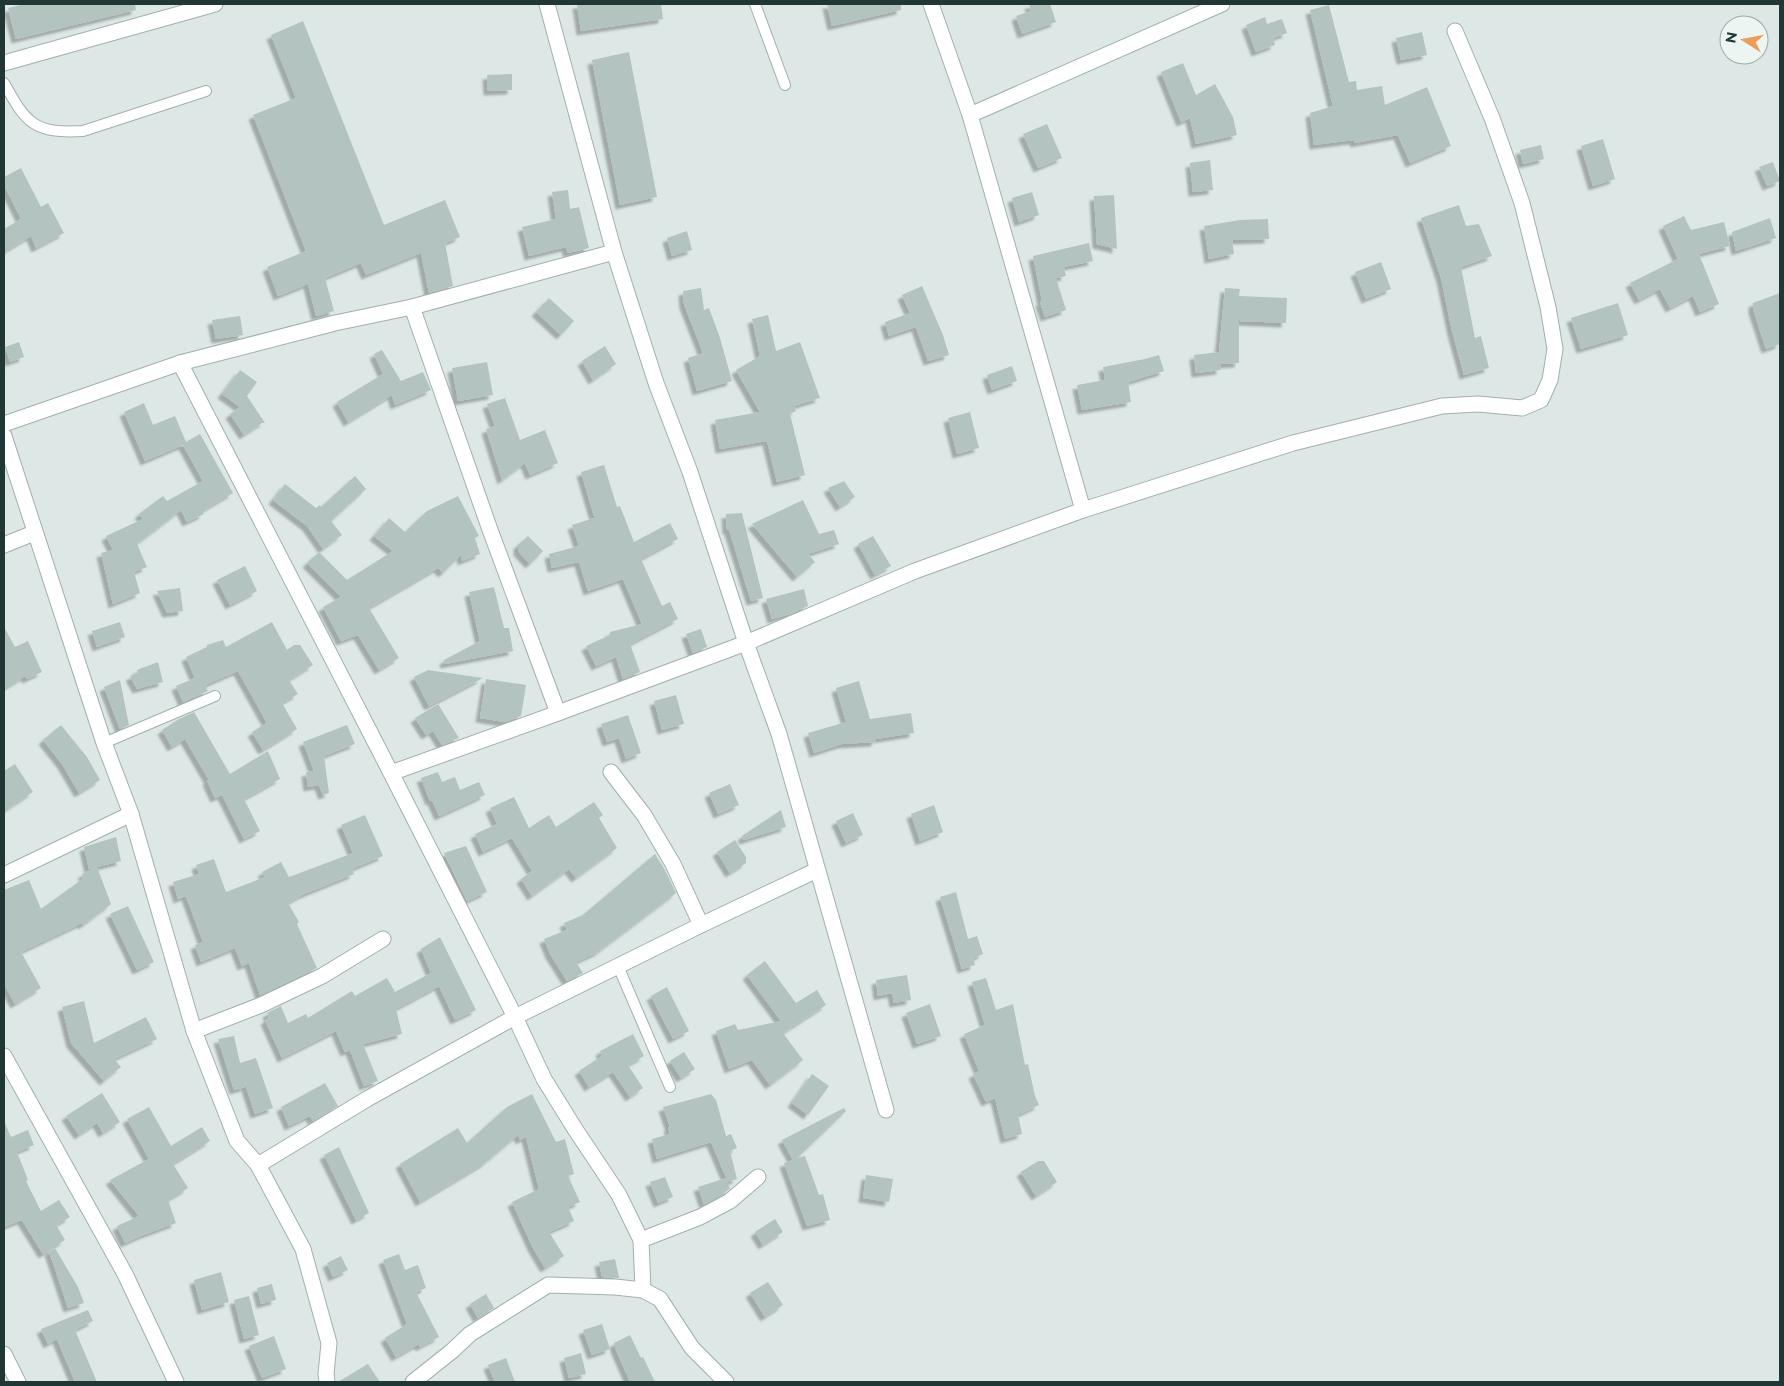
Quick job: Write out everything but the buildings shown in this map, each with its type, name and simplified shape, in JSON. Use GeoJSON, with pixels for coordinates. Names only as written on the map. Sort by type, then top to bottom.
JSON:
{"type":"FeatureCollection","features":[{"type":"Feature","properties":{"kind":"street"},"geometry":{"type":"LineString","coordinates":[[4,63],[215,4]]}},
{"type":"Feature","properties":{"kind":"street"},"geometry":{"type":"LineString","coordinates":[[547,4],[614,252],[656,383],[690,472],[746,643],[779,734],[886,1110]]}},
{"type":"Feature","properties":{"kind":"street"},"geometry":{"type":"LineString","coordinates":[[931,4],[970,115],[1082,510]]}},
{"type":"Feature","properties":{"kind":"street"},"geometry":{"type":"LineString","coordinates":[[970,115],[1222,4]]}},
{"type":"Feature","properties":{"kind":"street"},"geometry":{"type":"LineString","coordinates":[[391,773],[746,643],[915,571],[1082,510],[1293,443],[1442,406],[1478,404],[1522,408],[1541,400],[1550,380],[1555,349],[1548,307],[1522,203],[1492,118],[1455,31]]}},
{"type":"Feature","properties":{"kind":"street"},"geometry":{"type":"LineString","coordinates":[[4,424],[180,363],[335,323],[412,307],[614,252]]}},
{"type":"Feature","properties":{"kind":"street"},"geometry":{"type":"LineString","coordinates":[[412,307],[489,527],[558,713]]}},
{"type":"Feature","properties":{"kind":"street"},"geometry":{"type":"LineString","coordinates":[[180,363],[391,773],[515,1017],[544,1079],[619,1195],[641,1240],[643,1290]]}},
{"type":"Feature","properties":{"kind":"street"},"geometry":{"type":"LineString","coordinates":[[4,436],[34,533],[104,743],[131,814],[194,1031],[237,1141],[258,1165],[303,1249],[329,1343],[327,1382]]}},
{"type":"Feature","properties":{"kind":"street"},"geometry":{"type":"LineString","coordinates":[[4,546],[34,533]]}},
{"type":"Feature","properties":{"kind":"street"},"geometry":{"type":"LineString","coordinates":[[611,772],[644,815],[673,864],[701,925]]}},
{"type":"Feature","properties":{"kind":"street"},"geometry":{"type":"LineString","coordinates":[[4,875],[131,814]]}},
{"type":"Feature","properties":{"kind":"street"},"geometry":{"type":"LineString","coordinates":[[258,1165],[367,1099],[515,1017],[817,870]]}},
{"type":"Feature","properties":{"kind":"street"},"geometry":{"type":"LineString","coordinates":[[194,1031],[261,1005],[322,976],[383,939]]}},
{"type":"Feature","properties":{"kind":"street"},"geometry":{"type":"LineString","coordinates":[[4,1056],[125,1274],[176,1382]]}},
{"type":"Feature","properties":{"kind":"street"},"geometry":{"type":"LineString","coordinates":[[641,1240],[700,1218],[730,1201],[758,1177]]}},
{"type":"Feature","properties":{"kind":"street"},"geometry":{"type":"LineString","coordinates":[[412,1382],[452,1351],[470,1334],[548,1285],[615,1287],[643,1290],[660,1299],[692,1348],[726,1382]]}},
{"type":"Feature","properties":{"kind":"street"},"geometry":{"type":"LineString","coordinates":[[4,1354],[18,1382]]}},
{"type":"Feature","properties":{"kind":"lane"},"geometry":{"type":"LineString","coordinates":[[755,4],[785,85]]}},
{"type":"Feature","properties":{"kind":"lane"},"geometry":{"type":"LineString","coordinates":[[4,83],[20,112],[40,128],[62,132],[83,131],[206,91]]}},
{"type":"Feature","properties":{"kind":"lane"},"geometry":{"type":"LineString","coordinates":[[104,743],[215,696]]}},
{"type":"Feature","properties":{"kind":"lane"},"geometry":{"type":"LineString","coordinates":[[618,966],[670,1087]]}}]}
